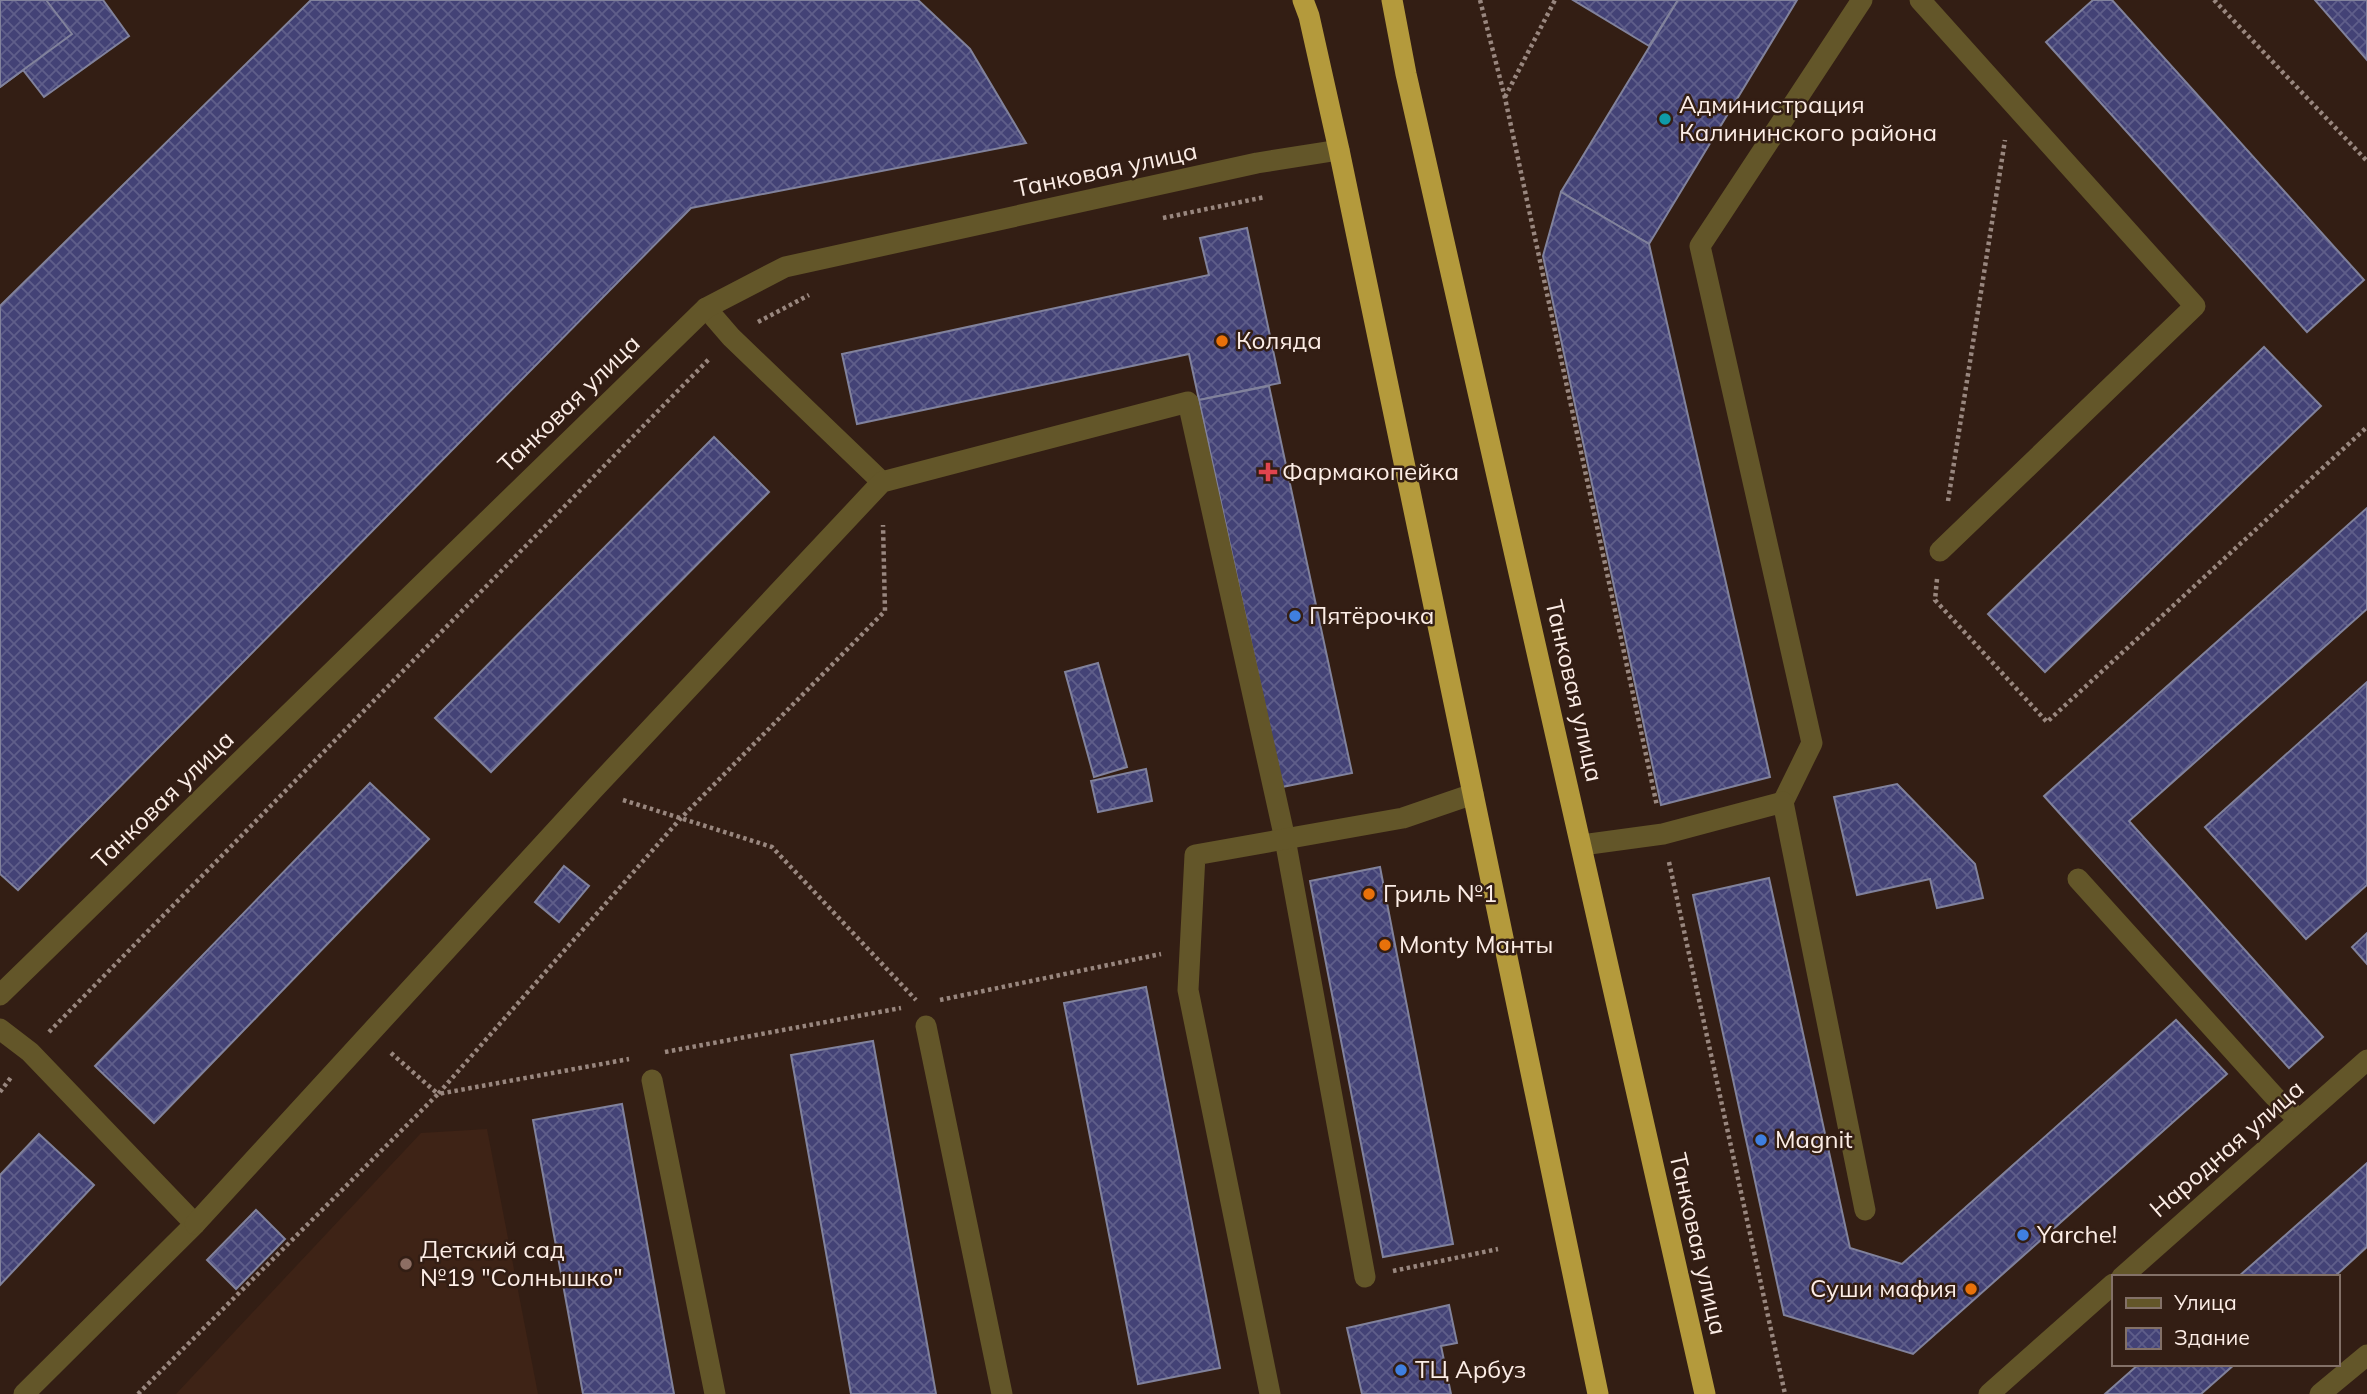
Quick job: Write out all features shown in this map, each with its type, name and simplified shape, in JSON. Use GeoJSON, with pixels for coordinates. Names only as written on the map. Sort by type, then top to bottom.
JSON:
{"type":"FeatureCollection","features":[{"type":"Feature","properties":{"kind":"highway"},"geometry":{"type":"LineString","coordinates":[[1303,0],[1309,16],[1339,150],[1598,1394]]}},
{"type":"Feature","properties":{"kind":"highway","name":"Танковая улица"},"geometry":{"type":"LineString","coordinates":[[1392,0],[1405,74],[1705,1394]]}},
{"type":"Feature","properties":{"kind":"street"},"geometry":{"type":"LineString","coordinates":[[1862,0],[1699,246],[1812,743],[1783,802],[1865,1210]]}},
{"type":"Feature","properties":{"kind":"street"},"geometry":{"type":"LineString","coordinates":[[1920,0],[2195,306],[1940,551]]}},
{"type":"Feature","properties":{"kind":"street","name":"Танковая улица"},"geometry":{"type":"LineString","coordinates":[[0,995],[706,308],[785,267],[1257,163],[1339,150]]}},
{"type":"Feature","properties":{"kind":"street"},"geometry":{"type":"LineString","coordinates":[[706,308],[731,337],[882,482]]}},
{"type":"Feature","properties":{"kind":"street"},"geometry":{"type":"LineString","coordinates":[[24,1394],[195,1224],[593,790],[882,482],[1188,402],[1285,839],[1364,1277]]}},
{"type":"Feature","properties":{"kind":"street"},"geometry":{"type":"LineString","coordinates":[[1270,1394],[1188,990],[1195,855],[1403,818],[1473,794]]}},
{"type":"Feature","properties":{"kind":"street"},"geometry":{"type":"LineString","coordinates":[[1582,845],[1663,834],[1783,802]]}},
{"type":"Feature","properties":{"kind":"street"},"geometry":{"type":"LineString","coordinates":[[2078,879],[2274,1096],[2299,1120]]}},
{"type":"Feature","properties":{"kind":"street"},"geometry":{"type":"LineString","coordinates":[[926,1027],[1002,1394]]}},
{"type":"Feature","properties":{"kind":"street"},"geometry":{"type":"LineString","coordinates":[[0,1029],[30,1052],[195,1224]]}},
{"type":"Feature","properties":{"kind":"street","name":"Народная улица"},"geometry":{"type":"LineString","coordinates":[[2124,1275],[2367,1060]]}},
{"type":"Feature","properties":{"kind":"street"},"geometry":{"type":"LineString","coordinates":[[652,1080],[715,1394]]}},
{"type":"Feature","properties":{"kind":"street"},"geometry":{"type":"LineString","coordinates":[[1994,1393],[2112,1285]]}},
{"type":"Feature","properties":{"kind":"street"},"geometry":{"type":"LineString","coordinates":[[2320,1394],[2367,1355]]}},
{"type":"Feature","properties":{"kind":"path"},"geometry":{"type":"LineString","coordinates":[[1505,98],[1555,0]]}},
{"type":"Feature","properties":{"kind":"path"},"geometry":{"type":"LineString","coordinates":[[2214,0],[2367,161]]}},
{"type":"Feature","properties":{"kind":"path"},"geometry":{"type":"LineString","coordinates":[[1482,2],[1663,834]]}},
{"type":"Feature","properties":{"kind":"path"},"geometry":{"type":"LineString","coordinates":[[2011,101],[1940,551],[1935,600],[2047,722],[2367,427]]}},
{"type":"Feature","properties":{"kind":"path"},"geometry":{"type":"LineString","coordinates":[[1156,220],[1265,197]]}},
{"type":"Feature","properties":{"kind":"path"},"geometry":{"type":"LineString","coordinates":[[0,1092],[30,1052],[731,337],[816,291]]}},
{"type":"Feature","properties":{"kind":"path"},"geometry":{"type":"LineString","coordinates":[[369,1034],[438,1094],[681,818],[885,611],[882,482]]}},
{"type":"Feature","properties":{"kind":"path"},"geometry":{"type":"LineString","coordinates":[[593,790],[772,847],[920,1005],[926,1027]]}},
{"type":"Feature","properties":{"kind":"path"},"geometry":{"type":"LineString","coordinates":[[1673,880],[1785,1394]]}},
{"type":"Feature","properties":{"kind":"path"},"geometry":{"type":"LineString","coordinates":[[1364,1277],[1498,1249]]}},
{"type":"Feature","properties":{"kind":"shaded area","name":"Детский сад №19 \"Солнышко\""},"geometry":{"type":"Polygon","coordinates":[[[487,1129],[538,1394],[176,1394],[421,1133],[487,1129]]]}},
{"type":"Feature","properties":{"kind":"building"},"geometry":{"type":"Polygon","coordinates":[[[0,0],[103,0],[129,36],[44,97],[23,70],[0,87],[0,0]]]}},
{"type":"Feature","properties":{"kind":"building"},"geometry":{"type":"Polygon","coordinates":[[[0,0],[46,0],[72,34],[0,87],[0,0]]]}},
{"type":"Feature","properties":{"kind":"building"},"geometry":{"type":"Polygon","coordinates":[[[311,0],[918,0],[970,49],[1026,143],[691,208],[18,890],[0,874],[0,306],[311,0]]]}},
{"type":"Feature","properties":{"kind":"building"},"geometry":{"type":"Polygon","coordinates":[[[1573,0],[1678,0],[1649,46],[1573,0]]]}},
{"type":"Feature","properties":{"kind":"building","name":"Администрация Калининского района"},"geometry":{"type":"Polygon","coordinates":[[[1678,0],[1797,0],[1649,244],[1561,192],[1678,0]]]}},
{"type":"Feature","properties":{"kind":"building"},"geometry":{"type":"Polygon","coordinates":[[[2093,0],[2112,0],[2364,280],[2307,332],[2046,42],[2093,0]]]}},
{"type":"Feature","properties":{"kind":"building"},"geometry":{"type":"Polygon","coordinates":[[[2315,0],[2367,0],[2367,60],[2315,0]]]}},
{"type":"Feature","properties":{"kind":"building"},"geometry":{"type":"Polygon","coordinates":[[[1561,192],[1649,244],[1770,777],[1661,805],[1543,256],[1561,192]]]}},
{"type":"Feature","properties":{"kind":"building"},"geometry":{"type":"Polygon","coordinates":[[[1247,228],[1280,383],[1199,400],[1189,354],[857,424],[842,354],[1209,275],[1200,238],[1247,228]]]}},
{"type":"Feature","properties":{"kind":"building"},"geometry":{"type":"Polygon","coordinates":[[[2264,347],[2321,406],[2045,672],[1988,614],[2264,347]]]}},
{"type":"Feature","properties":{"kind":"building"},"geometry":{"type":"Polygon","coordinates":[[[1269,386],[1352,773],[1282,787],[1199,400],[1269,386]]]}},
{"type":"Feature","properties":{"kind":"building"},"geometry":{"type":"Polygon","coordinates":[[[714,437],[769,492],[491,772],[435,718],[714,437]]]}},
{"type":"Feature","properties":{"kind":"building"},"geometry":{"type":"Polygon","coordinates":[[[2367,508],[2367,609],[2129,821],[2323,1037],[2289,1068],[2044,796],[2367,508]]]}},
{"type":"Feature","properties":{"kind":"building"},"geometry":{"type":"Polygon","coordinates":[[[1098,663],[1127,767],[1094,777],[1065,672],[1098,663]]]}},
{"type":"Feature","properties":{"kind":"building"},"geometry":{"type":"Polygon","coordinates":[[[2367,682],[2367,885],[2306,939],[2205,827],[2367,682]]]}},
{"type":"Feature","properties":{"kind":"building"},"geometry":{"type":"Polygon","coordinates":[[[1146,769],[1152,801],[1098,812],[1091,781],[1146,769]]]}},
{"type":"Feature","properties":{"kind":"building"},"geometry":{"type":"Polygon","coordinates":[[[370,783],[429,839],[154,1123],[95,1066],[370,783]]]}},
{"type":"Feature","properties":{"kind":"building"},"geometry":{"type":"Polygon","coordinates":[[[1897,784],[1975,864],[1983,898],[1937,908],[1930,879],[1857,895],[1834,797],[1897,784]]]}},
{"type":"Feature","properties":{"kind":"building"},"geometry":{"type":"Polygon","coordinates":[[[564,866],[589,886],[559,922],[535,902],[564,866]]]}},
{"type":"Feature","properties":{"kind":"building"},"geometry":{"type":"Polygon","coordinates":[[[1380,867],[1453,1244],[1383,1257],[1310,881],[1380,867]]]}},
{"type":"Feature","properties":{"kind":"building"},"geometry":{"type":"Polygon","coordinates":[[[1769,878],[1850,1248],[1902,1264],[2176,1020],[2227,1074],[1913,1354],[1784,1315],[1693,895],[1769,878]]]}},
{"type":"Feature","properties":{"kind":"building"},"geometry":{"type":"Polygon","coordinates":[[[2367,933],[2367,964],[2352,947],[2367,933]]]}},
{"type":"Feature","properties":{"kind":"building"},"geometry":{"type":"Polygon","coordinates":[[[1146,987],[1220,1368],[1138,1384],[1064,1003],[1146,987]]]}},
{"type":"Feature","properties":{"kind":"building"},"geometry":{"type":"Polygon","coordinates":[[[873,1041],[936,1394],[851,1394],[791,1055],[873,1041]]]}},
{"type":"Feature","properties":{"kind":"building"},"geometry":{"type":"Polygon","coordinates":[[[622,1104],[674,1394],[583,1394],[533,1120],[622,1104]]]}},
{"type":"Feature","properties":{"kind":"building"},"geometry":{"type":"Polygon","coordinates":[[[39,1134],[94,1185],[0,1285],[0,1175],[39,1134]]]}},
{"type":"Feature","properties":{"kind":"building"},"geometry":{"type":"Polygon","coordinates":[[[2367,1163],[2367,1247],[2336,1275],[2240,1275],[2367,1163]]]}},
{"type":"Feature","properties":{"kind":"building"},"geometry":{"type":"Polygon","coordinates":[[[256,1210],[285,1239],[236,1289],[207,1260],[256,1210]]]}},
{"type":"Feature","properties":{"kind":"building","name":"ТЦ Арбуз"},"geometry":{"type":"Polygon","coordinates":[[[1449,1305],[1457,1343],[1441,1346],[1451,1394],[1362,1394],[1347,1328],[1449,1305]]]}},
{"type":"Feature","properties":{"kind":"building"},"geometry":{"type":"Polygon","coordinates":[[[2137,1366],[2233,1366],[2201,1394],[2105,1394],[2137,1366]]]}},
{"type":"Feature","properties":{"kind":"place","name":"Администрация Калининского района"},"geometry":{"type":"Point","coordinates":[1665,119]}},
{"type":"Feature","properties":{"kind":"place","name":"Коляда"},"geometry":{"type":"Point","coordinates":[1222,341]}},
{"type":"Feature","properties":{"kind":"place","name":"Фармакопейка"},"geometry":{"type":"Point","coordinates":[1268,472]}},
{"type":"Feature","properties":{"kind":"place","name":"Пятёрочка"},"geometry":{"type":"Point","coordinates":[1295,616]}},
{"type":"Feature","properties":{"kind":"place","name":"Гриль №1"},"geometry":{"type":"Point","coordinates":[1369,894]}},
{"type":"Feature","properties":{"kind":"place","name":"Monty Манты"},"geometry":{"type":"Point","coordinates":[1385,945]}},
{"type":"Feature","properties":{"kind":"place","name":"Magnit"},"geometry":{"type":"Point","coordinates":[1761,1140]}},
{"type":"Feature","properties":{"kind":"place","name":"Yarche!"},"geometry":{"type":"Point","coordinates":[2023,1235]}},
{"type":"Feature","properties":{"kind":"place","name":"Детский сад №19 \"Солнышко\""},"geometry":{"type":"Point","coordinates":[406,1264]}},
{"type":"Feature","properties":{"kind":"place","name":"Суши мафия"},"geometry":{"type":"Point","coordinates":[1971,1289]}},
{"type":"Feature","properties":{"kind":"place","name":"ТЦ Арбуз"},"geometry":{"type":"Point","coordinates":[1401,1370]}}]}
